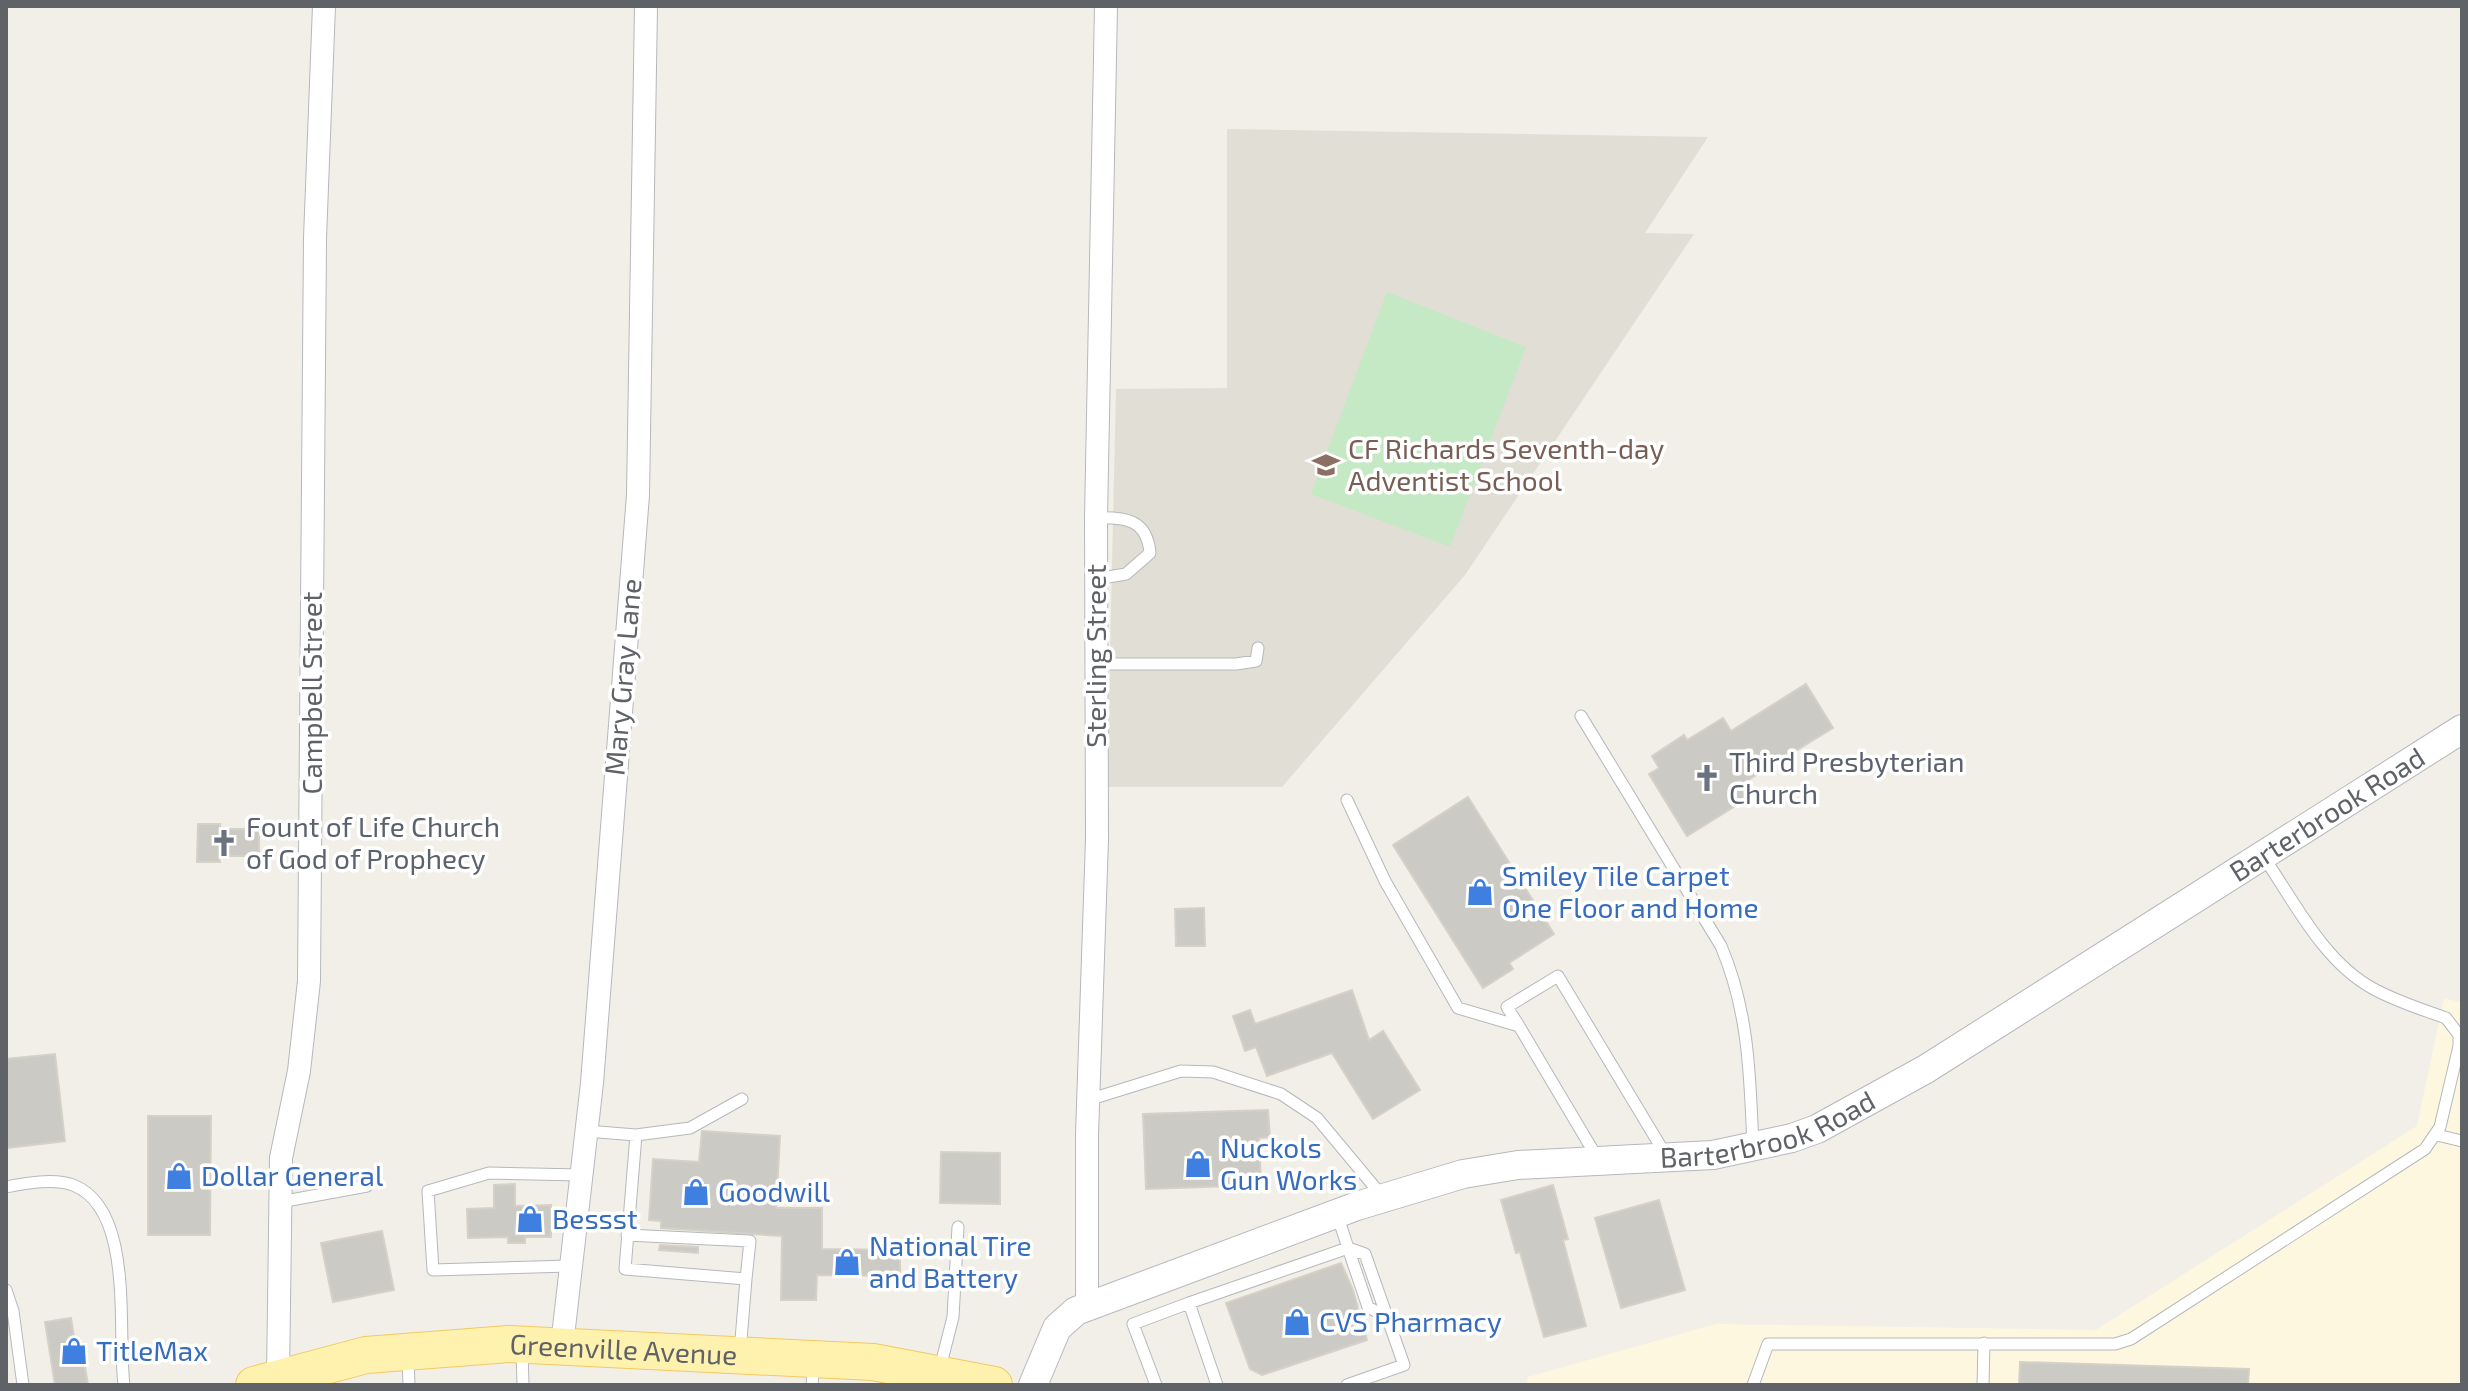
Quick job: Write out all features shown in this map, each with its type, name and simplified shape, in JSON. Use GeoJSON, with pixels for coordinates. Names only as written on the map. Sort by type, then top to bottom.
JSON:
{"type":"FeatureCollection","features":[{"type":"Feature","properties":{"kind":"main road","name":"Greenville Avenue"},"geometry":{"type":"LineString","coordinates":[[266,1381],[331,1363],[407,1349],[522,1344],[739,1357],[813,1373],[873,1362],[994,1385]]}},
{"type":"Feature","properties":{"kind":"street","name":"Campbell Street"},"geometry":{"type":"LineString","coordinates":[[266,1381],[281,1158],[299,1071],[309,981],[315,238],[324,6]]}},
{"type":"Feature","properties":{"kind":"street","name":"Mary Gray Lane"},"geometry":{"type":"LineString","coordinates":[[562,1345],[586,1131],[638,495],[646,6]]}},
{"type":"Feature","properties":{"kind":"street","name":"Sterling Street"},"geometry":{"type":"LineString","coordinates":[[1087,1306],[1088,1100],[1097,839],[1096,518],[1106,6]]}},
{"type":"Feature","properties":{"kind":"street","name":"Barterbrook Road"},"geometry":{"type":"LineString","coordinates":[[1033,1385],[1057,1328],[1066,1317],[1087,1306],[1337,1214],[1496,1167],[1713,1155],[1753,1147],[1792,1138],[1868,1104],[2462,729]]}},
{"type":"Feature","properties":{"kind":"lane"},"geometry":{"type":"LineString","coordinates":[[1096,518],[1125,517],[1140,525],[1148,537],[1150,553],[1126,574],[1096,579]]}},
{"type":"Feature","properties":{"kind":"lane"},"geometry":{"type":"LineString","coordinates":[[1096,664],[1236,664],[1256,661],[1258,648]]}},
{"type":"Feature","properties":{"kind":"lane"},"geometry":{"type":"LineString","coordinates":[[1581,716],[1721,946],[1738,984],[1750,1076],[1753,1147]]}},
{"type":"Feature","properties":{"kind":"lane"},"geometry":{"type":"LineString","coordinates":[[1347,800],[1385,881],[1458,1008],[1519,1026]]}},
{"type":"Feature","properties":{"kind":"lane"},"geometry":{"type":"LineString","coordinates":[[1753,1385],[1768,1344],[2115,1344],[2131,1339],[2425,1149],[2437,1135],[2459,1046],[2454,1025],[2446,1018],[2369,987],[2348,971],[2329,952],[2263,856]]}},
{"type":"Feature","properties":{"kind":"lane"},"geometry":{"type":"LineString","coordinates":[[1598,1160],[1507,1007],[1558,976],[1668,1157]]}},
{"type":"Feature","properties":{"kind":"lane"},"geometry":{"type":"LineString","coordinates":[[1088,1100],[1181,1071],[1213,1072],[1281,1094],[1317,1118],[1385,1198]]}},
{"type":"Feature","properties":{"kind":"lane"},"geometry":{"type":"LineString","coordinates":[[586,1131],[636,1135],[690,1128],[742,1099]]}},
{"type":"Feature","properties":{"kind":"lane"},"geometry":{"type":"LineString","coordinates":[[636,1135],[625,1269],[746,1279]]}},
{"type":"Feature","properties":{"kind":"lane"},"geometry":{"type":"LineString","coordinates":[[2437,1135],[2462,1141]]}},
{"type":"Feature","properties":{"kind":"lane"},"geometry":{"type":"LineString","coordinates":[[569,1266],[433,1270],[428,1191],[489,1173],[581,1175]]}},
{"type":"Feature","properties":{"kind":"lane"},"geometry":{"type":"LineString","coordinates":[[6,1187],[33,1182],[73,1185],[102,1206],[116,1240],[124,1385]]}},
{"type":"Feature","properties":{"kind":"lane"},"geometry":{"type":"LineString","coordinates":[[280,1202],[367,1186]]}},
{"type":"Feature","properties":{"kind":"lane"},"geometry":{"type":"LineString","coordinates":[[1337,1214],[1368,1307],[1388,1318],[1404,1365],[1347,1385]]}},
{"type":"Feature","properties":{"kind":"lane"},"geometry":{"type":"LineString","coordinates":[[939,1373],[953,1317],[958,1227]]}},
{"type":"Feature","properties":{"kind":"lane"},"geometry":{"type":"LineString","coordinates":[[627,1235],[750,1241],[739,1357]]}},
{"type":"Feature","properties":{"kind":"lane"},"geometry":{"type":"LineString","coordinates":[[1142,1385],[1153,1380],[1133,1324],[1348,1248]]}},
{"type":"Feature","properties":{"kind":"lane"},"geometry":{"type":"LineString","coordinates":[[6,1290],[13,1311],[23,1385]]}},
{"type":"Feature","properties":{"kind":"lane"},"geometry":{"type":"LineString","coordinates":[[1189,1303],[1217,1385]]}},
{"type":"Feature","properties":{"kind":"lane"},"geometry":{"type":"LineString","coordinates":[[1983,1385],[1984,1343]]}},
{"type":"Feature","properties":{"kind":"lane"},"geometry":{"type":"LineString","coordinates":[[522,1344],[523,1385]]}},
{"type":"Feature","properties":{"kind":"lane"},"geometry":{"type":"LineString","coordinates":[[407,1349],[409,1385]]}},
{"type":"Feature","properties":{"kind":"shaded area","name":"CF Richards Seventh-day Adventist School"},"geometry":{"type":"Polygon","coordinates":[[[1227,129],[1708,137],[1645,233],[1694,234],[1465,575],[1282,787],[1107,787],[1116,389],[1227,388],[1227,129]]]}},
{"type":"Feature","properties":{"kind":"shaded area"},"geometry":{"type":"Polygon","coordinates":[[[2444,998],[2462,1003],[2462,1385],[1526,1385],[1528,1377],[1716,1324],[2096,1330],[2417,1126],[2444,998]]]}},
{"type":"Feature","properties":{"kind":"green space"},"geometry":{"type":"Polygon","coordinates":[[[1387,292],[1526,347],[1450,547],[1311,494],[1387,292]]]}},
{"type":"Feature","properties":{"kind":"building"},"geometry":{"type":"Polygon","coordinates":[[[1806,684],[1833,728],[1745,782],[1753,795],[1687,836],[1649,774],[1659,768],[1652,756],[1684,735],[1687,740],[1723,718],[1731,731],[1806,684]]]}},
{"type":"Feature","properties":{"kind":"building"},"geometry":{"type":"Polygon","coordinates":[[[1468,797],[1554,934],[1509,963],[1513,969],[1483,988],[1393,845],[1468,797]]]}},
{"type":"Feature","properties":{"kind":"building"},"geometry":{"type":"Polygon","coordinates":[[[198,824],[220,824],[220,829],[259,829],[259,856],[219,856],[220,862],[197,862],[198,824]]]}},
{"type":"Feature","properties":{"kind":"building"},"geometry":{"type":"Polygon","coordinates":[[[1204,908],[1205,946],[1176,946],[1175,909],[1204,908]]]}},
{"type":"Feature","properties":{"kind":"building"},"geometry":{"type":"Polygon","coordinates":[[[1352,990],[1369,1040],[1383,1031],[1420,1090],[1373,1119],[1332,1053],[1267,1076],[1256,1047],[1245,1051],[1233,1016],[1250,1010],[1255,1024],[1352,990]]]}},
{"type":"Feature","properties":{"kind":"building"},"geometry":{"type":"Polygon","coordinates":[[[55,1054],[65,1141],[6,1148],[6,1059],[55,1054]]]}},
{"type":"Feature","properties":{"kind":"building"},"geometry":{"type":"Polygon","coordinates":[[[1268,1110],[1270,1137],[1259,1138],[1261,1185],[1146,1189],[1143,1114],[1268,1110]]]}},
{"type":"Feature","properties":{"kind":"building","name":"Dollar General"},"geometry":{"type":"Polygon","coordinates":[[[148,1116],[211,1116],[210,1235],[148,1235],[148,1116]]]}},
{"type":"Feature","properties":{"kind":"building"},"geometry":{"type":"Polygon","coordinates":[[[702,1131],[780,1136],[776,1208],[822,1208],[822,1249],[900,1250],[900,1276],[817,1275],[816,1300],[781,1300],[782,1236],[661,1228],[661,1221],[649,1220],[653,1159],[699,1162],[702,1131]]]}},
{"type":"Feature","properties":{"kind":"building"},"geometry":{"type":"Polygon","coordinates":[[[941,1152],[1000,1153],[1000,1204],[940,1203],[941,1152]]]}},
{"type":"Feature","properties":{"kind":"building"},"geometry":{"type":"Polygon","coordinates":[[[515,1184],[515,1206],[551,1205],[551,1237],[525,1237],[525,1243],[508,1243],[508,1237],[468,1238],[467,1209],[494,1208],[494,1185],[515,1184]]]}},
{"type":"Feature","properties":{"kind":"building"},"geometry":{"type":"Polygon","coordinates":[[[1553,1185],[1568,1239],[1563,1240],[1586,1326],[1544,1337],[1520,1252],[1516,1253],[1501,1200],[1553,1185]]]}},
{"type":"Feature","properties":{"kind":"building"},"geometry":{"type":"Polygon","coordinates":[[[1659,1200],[1685,1290],[1621,1308],[1595,1218],[1659,1200]]]}},
{"type":"Feature","properties":{"kind":"building"},"geometry":{"type":"Polygon","coordinates":[[[382,1231],[394,1290],[333,1302],[321,1243],[382,1231]]]}},
{"type":"Feature","properties":{"kind":"building"},"geometry":{"type":"Polygon","coordinates":[[[660,1245],[698,1247],[698,1253],[659,1250],[660,1245]]]}},
{"type":"Feature","properties":{"kind":"building","name":"CVS Pharmacy"},"geometry":{"type":"Polygon","coordinates":[[[1341,1263],[1353,1290],[1367,1340],[1262,1375],[1250,1369],[1226,1303],[1341,1263]]]}},
{"type":"Feature","properties":{"kind":"building"},"geometry":{"type":"Polygon","coordinates":[[[71,1318],[75,1343],[81,1342],[88,1385],[55,1385],[45,1322],[71,1318]]]}},
{"type":"Feature","properties":{"kind":"building"},"geometry":{"type":"Polygon","coordinates":[[[2020,1362],[2249,1369],[2248,1385],[2019,1385],[2020,1362]]]}},
{"type":"Feature","properties":{"kind":"place","name":"CF Richards Seventh-day Adventist School"},"geometry":{"type":"Point","coordinates":[1326,465]}},
{"type":"Feature","properties":{"kind":"place","name":"Third Presbyterian Church"},"geometry":{"type":"Point","coordinates":[1707,778]}},
{"type":"Feature","properties":{"kind":"place","name":"Fount of Life Church of God of Prophecy"},"geometry":{"type":"Point","coordinates":[224,843]}},
{"type":"Feature","properties":{"kind":"place","name":"Smiley Tile Carpet One Floor and Home"},"geometry":{"type":"Point","coordinates":[1480,892]}},
{"type":"Feature","properties":{"kind":"place","name":"Nuckols Gun Works"},"geometry":{"type":"Point","coordinates":[1198,1164]}},
{"type":"Feature","properties":{"kind":"place","name":"Dollar General"},"geometry":{"type":"Point","coordinates":[179,1176]}},
{"type":"Feature","properties":{"kind":"place","name":"Goodwill"},"geometry":{"type":"Point","coordinates":[696,1192]}},
{"type":"Feature","properties":{"kind":"place","name":"Bessst"},"geometry":{"type":"Point","coordinates":[530,1219]}},
{"type":"Feature","properties":{"kind":"place","name":"National Tire and Battery"},"geometry":{"type":"Point","coordinates":[847,1262]}},
{"type":"Feature","properties":{"kind":"place","name":"CVS Pharmacy"},"geometry":{"type":"Point","coordinates":[1297,1322]}},
{"type":"Feature","properties":{"kind":"place","name":"TitleMax"},"geometry":{"type":"Point","coordinates":[74,1351]}}]}
